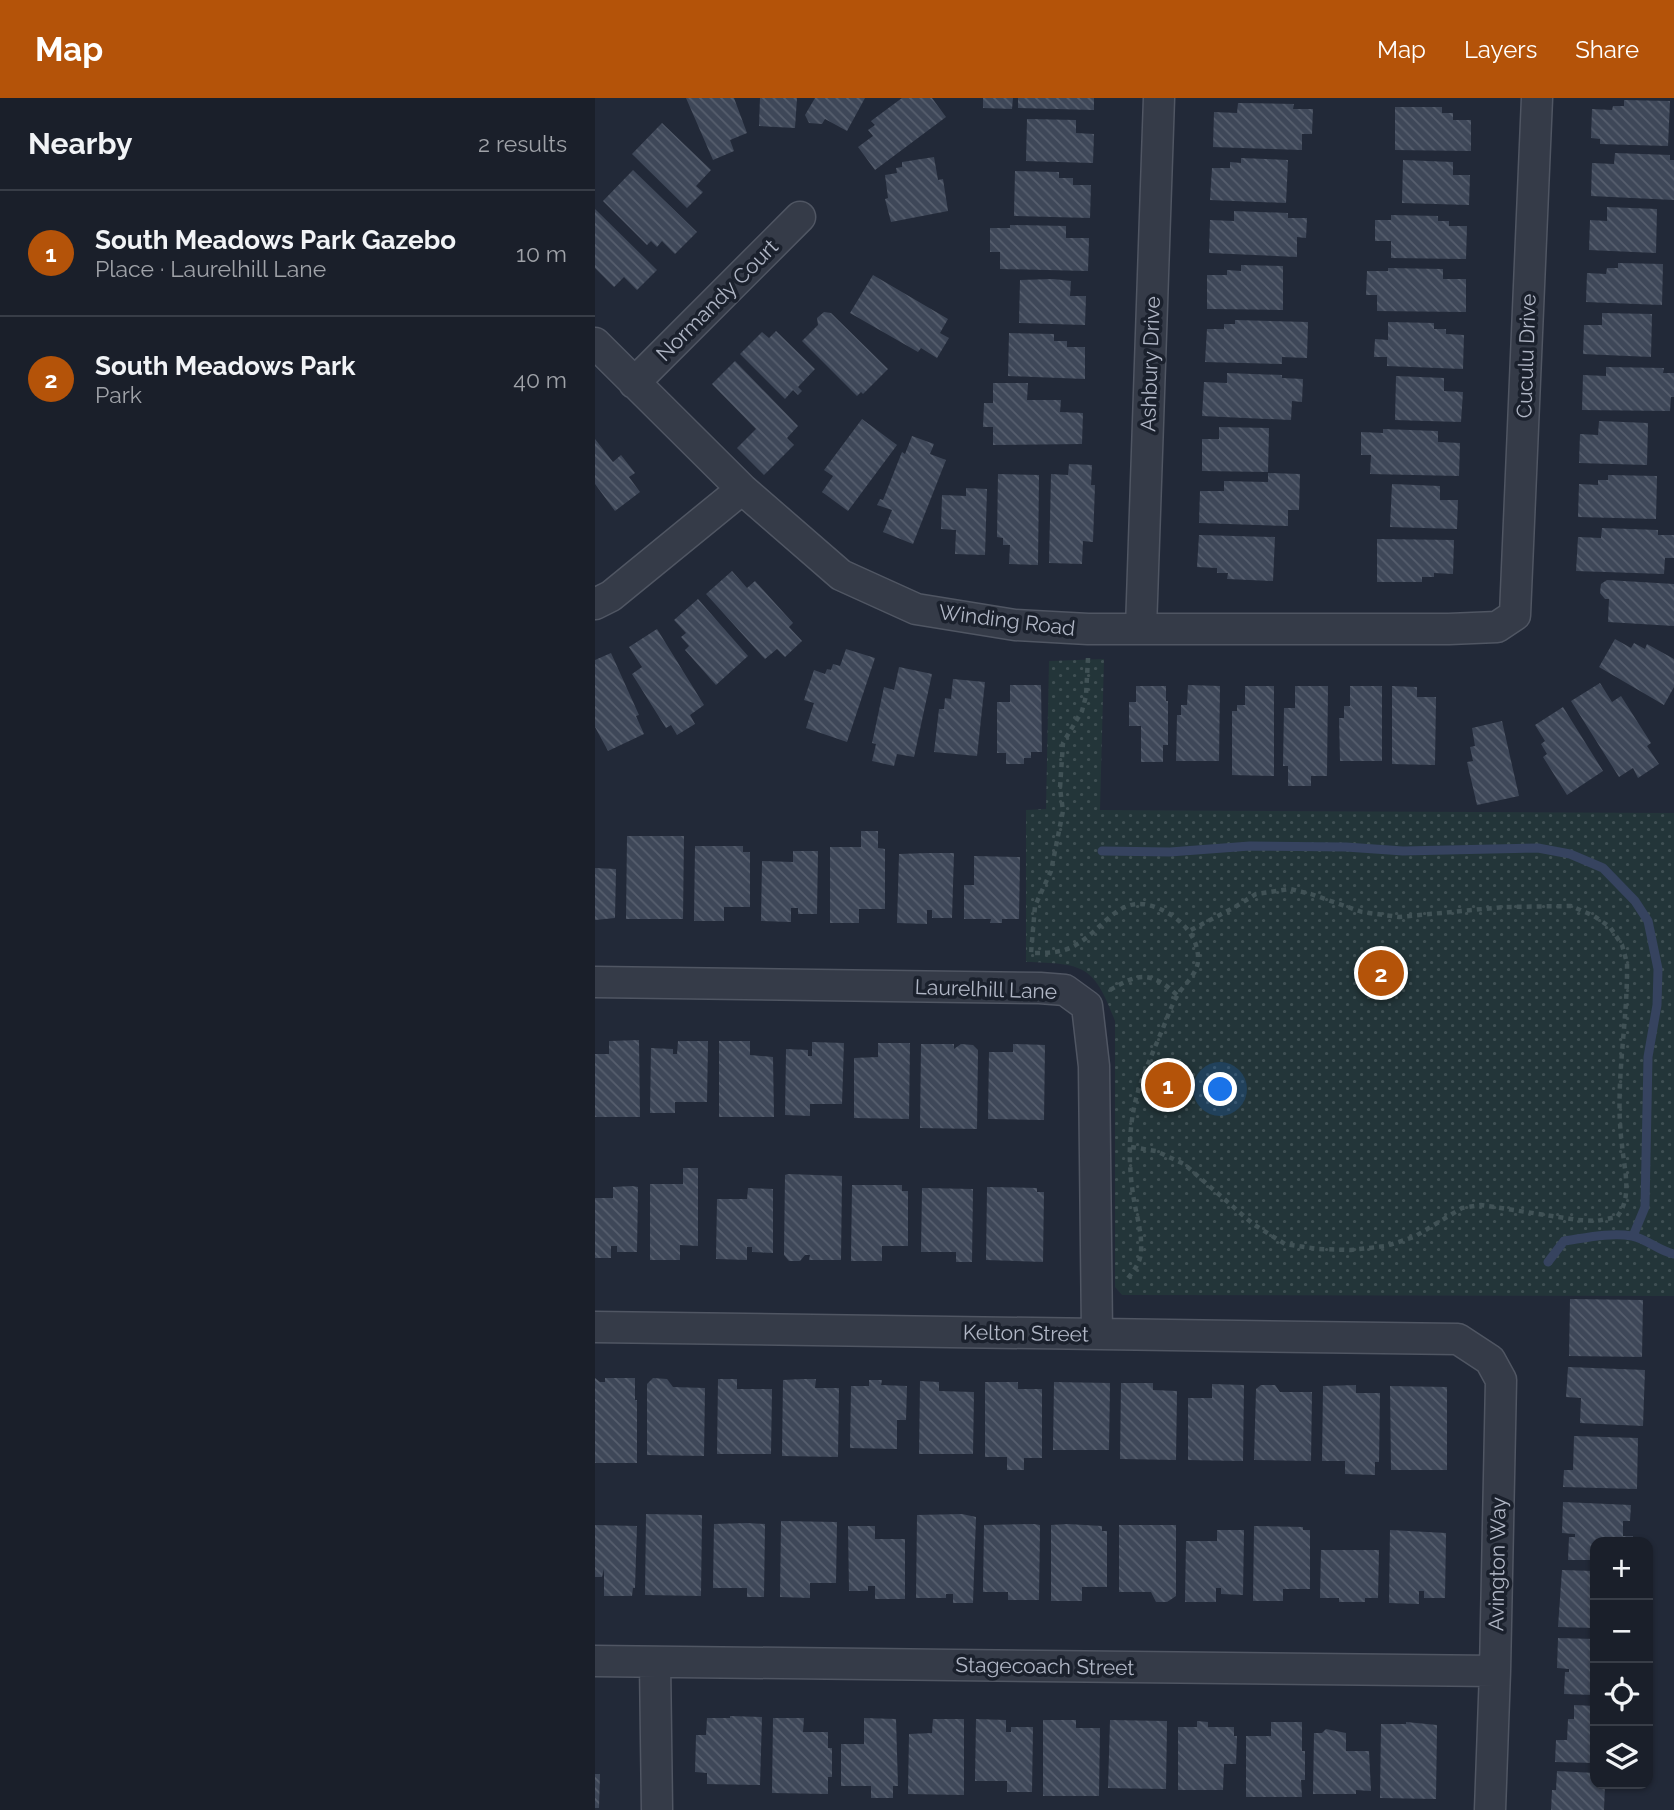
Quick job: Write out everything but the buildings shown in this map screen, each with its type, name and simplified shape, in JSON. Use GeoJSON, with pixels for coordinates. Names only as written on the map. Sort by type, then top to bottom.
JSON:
{"type":"FeatureCollection","features":[{"type":"Feature","properties":{"kind":"street","name":"Ashbury Drive"},"geometry":{"type":"LineString","coordinates":[[1141,629],[1159,98]]}},
{"type":"Feature","properties":{"kind":"street","name":"Cuculu Drive"},"geometry":{"type":"LineString","coordinates":[[1515,615],[1537,98]]}},
{"type":"Feature","properties":{"kind":"street","name":"Normandy Court"},"geometry":{"type":"LineString","coordinates":[[634,383],[800,217]]}},
{"type":"Feature","properties":{"kind":"street","name":"Winding Road"},"geometry":{"type":"LineString","coordinates":[[595,343],[742,489],[841,575],[916,609],[1015,625],[1088,629],[1449,629],[1497,627],[1515,615]]}},
{"type":"Feature","properties":{"kind":"street"},"geometry":{"type":"LineString","coordinates":[[595,604],[611,596],[742,489]]}},
{"type":"Feature","properties":{"kind":"street","name":"Laurelhill Lane"},"geometry":{"type":"LineString","coordinates":[[595,982],[1065,990],[1087,1006],[1094,1066],[1097,1334]]}},
{"type":"Feature","properties":{"kind":"street","name":"Kelton Street"},"geometry":{"type":"LineString","coordinates":[[595,1327],[1458,1339]]}},
{"type":"Feature","properties":{"kind":"street","name":"Avington Way"},"geometry":{"type":"LineString","coordinates":[[1458,1339],[1490,1360],[1501,1380],[1490,1810]]}},
{"type":"Feature","properties":{"kind":"street","name":"Stagecoach Street"},"geometry":{"type":"LineString","coordinates":[[595,1661],[1495,1671]]}},
{"type":"Feature","properties":{"kind":"street"},"geometry":{"type":"LineString","coordinates":[[655,1662],[657,1810]]}},
{"type":"Feature","properties":{"kind":"path"},"geometry":{"type":"LineString","coordinates":[[1088,629],[1086,696],[1082,711],[1063,743],[1060,788],[1063,811],[1051,871],[1035,906],[1031,953],[1052,953],[1070,948],[1090,936],[1112,913],[1132,905],[1159,908],[1178,920],[1189,930],[1195,941],[1198,960],[1196,969],[1177,995],[1147,1064],[1133,1115],[1131,1147],[1134,1199],[1142,1248],[1139,1262],[1118,1292],[1096,1293]]}},
{"type":"Feature","properties":{"kind":"path"},"geometry":{"type":"LineString","coordinates":[[1131,1147],[1156,1151],[1184,1164],[1254,1224],[1285,1244],[1317,1249],[1351,1250],[1386,1246],[1414,1237],[1462,1208],[1481,1205],[1587,1221],[1617,1217],[1624,1209],[1627,1189],[1619,1110],[1627,963],[1622,945],[1610,927],[1594,916],[1571,905],[1541,905],[1399,917],[1362,912],[1290,889],[1256,894],[1235,908],[1189,930]]}},
{"type":"Feature","properties":{"kind":"path"},"geometry":{"type":"LineString","coordinates":[[1087,1006],[1113,988],[1134,978],[1149,976],[1162,982],[1177,995]]}},
{"type":"Feature","properties":{"kind":"shaded area"},"geometry":{"type":"Polygon","coordinates":[[[1104,659],[1100,810],[1674,813],[1674,1296],[1122,1295],[1115,1287],[1115,1021],[1100,988],[1084,971],[1061,964],[1026,962],[1026,810],[1046,809],[1049,661],[1104,659]]]}},
{"type":"Feature","properties":{"kind":"waterway"},"geometry":{"type":"LineString","coordinates":[[1102,851],[1170,852],[1250,846],[1346,847],[1403,851],[1538,848],[1570,854],[1603,868],[1635,901],[1648,921],[1658,969],[1657,1005],[1648,1057],[1645,1207],[1633,1236]]}},
{"type":"Feature","properties":{"kind":"waterway"},"geometry":{"type":"LineString","coordinates":[[1548,1262],[1564,1241],[1607,1235],[1637,1238],[1674,1254]]}},
{"type":"Feature","properties":{"kind":"place","name":"South Meadows Park"},"geometry":{"type":"Point","coordinates":[1381,973]}},
{"type":"Feature","properties":{"kind":"place","name":"South Meadows Park Gazebo"},"geometry":{"type":"Point","coordinates":[1168,1085]}}]}
